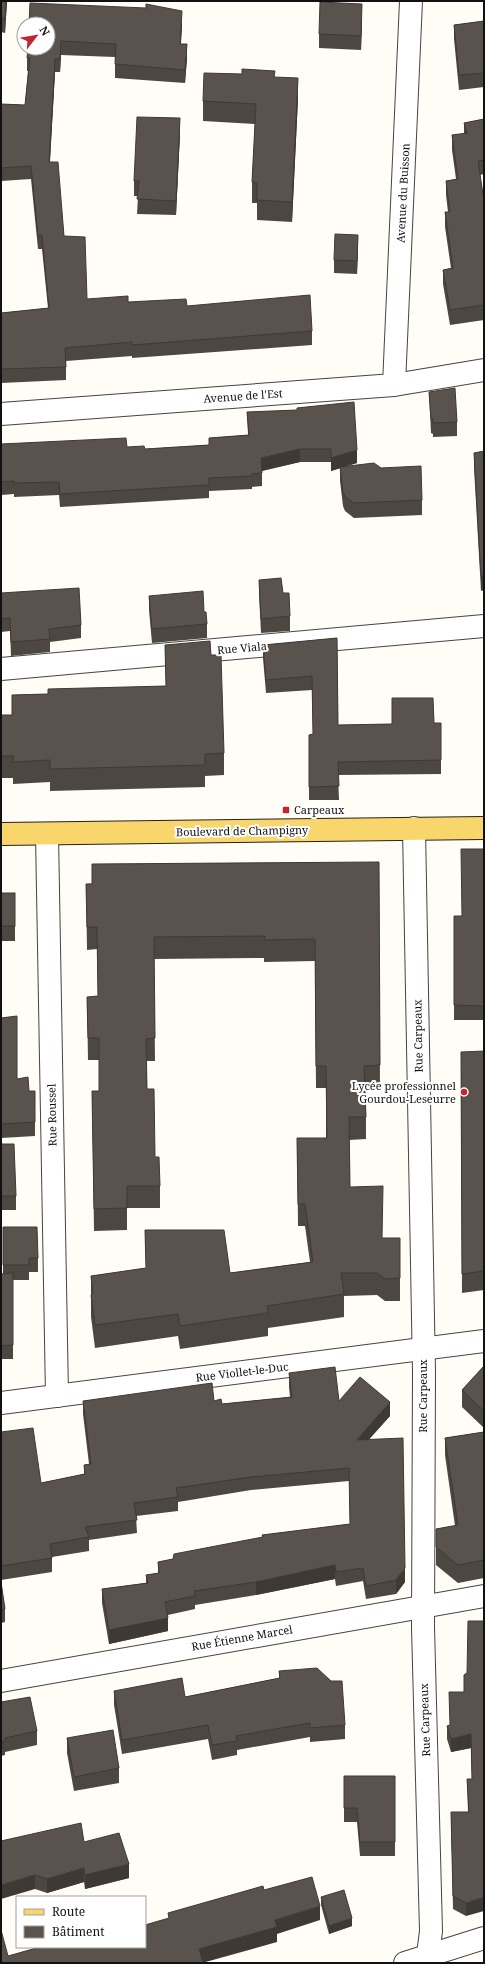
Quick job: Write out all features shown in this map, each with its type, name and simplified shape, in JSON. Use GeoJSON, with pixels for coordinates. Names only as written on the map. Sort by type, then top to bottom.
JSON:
{"type":"FeatureCollection","features":[{"type":"Feature","properties":{"kind":"main road","name":"Boulevard de Champigny"},"geometry":{"type":"LineString","coordinates":[[1,834],[484,828]]}},
{"type":"Feature","properties":{"kind":"street","name":"Avenue du Buisson"},"geometry":{"type":"LineString","coordinates":[[394,385],[411,1]]}},
{"type":"Feature","properties":{"kind":"street","name":"Avenue de l'Est"},"geometry":{"type":"LineString","coordinates":[[1,414],[394,385],[484,370]]}},
{"type":"Feature","properties":{"kind":"street","name":"Rue Viala"},"geometry":{"type":"LineString","coordinates":[[1,669],[484,626]]}},
{"type":"Feature","properties":{"kind":"street","name":"Rue Carpeaux"},"geometry":{"type":"LineString","coordinates":[[414,828],[424,1348],[423,1607],[431,1931],[428,1959]]}},
{"type":"Feature","properties":{"kind":"street","name":"Rue Roussel"},"geometry":{"type":"LineString","coordinates":[[47,834],[57,1396]]}},
{"type":"Feature","properties":{"kind":"street","name":"Rue Viollet-le-Duc"},"geometry":{"type":"LineString","coordinates":[[1,1403],[484,1340]]}},
{"type":"Feature","properties":{"kind":"street","name":"Rue Étienne Marcel"},"geometry":{"type":"LineString","coordinates":[[1,1681],[484,1596]]}},
{"type":"Feature","properties":{"kind":"street"},"geometry":{"type":"LineString","coordinates":[[405,1963],[428,1959],[484,1938]]}},
{"type":"Feature","properties":{"kind":"building"},"geometry":{"type":"Polygon","coordinates":[[[1,1],[6,1],[5,18],[1,18],[1,1]]]}},
{"type":"Feature","properties":{"kind":"building"},"geometry":{"type":"Polygon","coordinates":[[[320,2],[362,4],[361,36],[319,34],[320,2]]]}},
{"type":"Feature","properties":{"kind":"building"},"geometry":{"type":"Polygon","coordinates":[[[30,3],[146,8],[146,4],[182,11],[180,44],[187,44],[185,70],[115,64],[116,44],[61,41],[60,59],[55,59],[49,162],[58,162],[64,236],[85,237],[87,299],[128,296],[128,302],[186,299],[187,306],[310,295],[312,331],[132,345],[132,342],[65,348],[66,367],[1,369],[1,313],[49,308],[42,236],[38,235],[31,166],[1,168],[1,104],[25,105],[30,58],[27,58],[27,56],[56,56],[56,16],[29,16],[30,3]]]}},
{"type":"Feature","properties":{"kind":"building"},"geometry":{"type":"Polygon","coordinates":[[[484,21],[484,73],[459,75],[454,25],[484,21]]]}},
{"type":"Feature","properties":{"kind":"building"},"geometry":{"type":"Polygon","coordinates":[[[242,69],[275,71],[274,77],[298,78],[292,202],[257,200],[257,183],[252,182],[256,104],[203,101],[204,73],[242,74],[242,69]]]}},
{"type":"Feature","properties":{"kind":"building"},"geometry":{"type":"Polygon","coordinates":[[[137,117],[180,118],[176,201],[137,199],[139,181],[134,181],[137,117]]]}},
{"type":"Feature","properties":{"kind":"building"},"geometry":{"type":"Polygon","coordinates":[[[484,119],[484,160],[478,161],[484,201],[484,305],[450,310],[443,270],[453,268],[445,212],[450,212],[446,181],[458,179],[452,135],[467,133],[464,123],[484,119]]]}},
{"type":"Feature","properties":{"kind":"building"},"geometry":{"type":"Polygon","coordinates":[[[335,234],[358,235],[357,261],[334,260],[335,234]]]}},
{"type":"Feature","properties":{"kind":"building"},"geometry":{"type":"Polygon","coordinates":[[[455,388],[457,422],[433,423],[433,419],[431,419],[429,392],[455,388]]]}},
{"type":"Feature","properties":{"kind":"building"},"geometry":{"type":"Polygon","coordinates":[[[354,402],[357,450],[331,458],[331,449],[300,449],[261,458],[262,473],[252,474],[252,476],[209,478],[209,485],[60,494],[59,482],[1,482],[1,444],[126,438],[127,447],[144,446],[145,449],[209,445],[209,438],[249,435],[247,412],[297,410],[297,408],[354,402]]]}},
{"type":"Feature","properties":{"kind":"building"},"geometry":{"type":"Polygon","coordinates":[[[484,451],[484,575],[481,576],[474,453],[484,451]]]}},
{"type":"Feature","properties":{"kind":"building"},"geometry":{"type":"Polygon","coordinates":[[[374,463],[381,468],[421,466],[422,500],[354,503],[345,497],[340,467],[374,463]]]}},
{"type":"Feature","properties":{"kind":"building"},"geometry":{"type":"Polygon","coordinates":[[[281,578],[283,593],[289,593],[290,616],[261,619],[259,580],[281,578]]]}},
{"type":"Feature","properties":{"kind":"building"},"geometry":{"type":"Polygon","coordinates":[[[79,588],[81,625],[49,629],[50,639],[11,642],[10,618],[1,619],[1,593],[79,588]]]}},
{"type":"Feature","properties":{"kind":"building"},"geometry":{"type":"Polygon","coordinates":[[[203,591],[204,612],[206,612],[207,624],[152,629],[149,596],[203,591]]]}},
{"type":"Feature","properties":{"kind":"building"},"geometry":{"type":"Polygon","coordinates":[[[337,638],[338,725],[392,724],[392,698],[433,698],[434,723],[441,723],[441,760],[338,762],[339,786],[309,787],[309,735],[313,734],[312,676],[266,680],[263,645],[337,638]]]}},
{"type":"Feature","properties":{"kind":"building"},"geometry":{"type":"Polygon","coordinates":[[[210,641],[211,655],[221,655],[224,753],[205,754],[205,765],[50,769],[50,760],[13,762],[13,756],[1,756],[1,715],[12,715],[12,695],[48,694],[48,689],[166,686],[165,645],[210,641]]]}},
{"type":"Feature","properties":{"kind":"building"},"geometry":{"type":"Polygon","coordinates":[[[461,849],[484,849],[484,1006],[454,1005],[454,916],[462,916],[461,849]]]}},
{"type":"Feature","properties":{"kind":"building"},"geometry":{"type":"Polygon","coordinates":[[[379,862],[380,1065],[364,1066],[366,1117],[349,1117],[350,1187],[383,1186],[382,1238],[400,1238],[400,1278],[385,1279],[377,1273],[341,1273],[344,1294],[267,1306],[268,1313],[180,1326],[178,1314],[95,1325],[91,1295],[93,1294],[91,1276],[146,1268],[145,1230],[224,1230],[230,1273],[313,1262],[305,1204],[298,1204],[297,1138],[327,1138],[326,1066],[316,1066],[315,939],[264,940],[265,936],[154,937],[155,1038],[146,1039],[147,1089],[154,1089],[155,1157],[159,1157],[160,1186],[127,1186],[127,1208],[94,1209],[92,1091],[99,1091],[99,1038],[88,1038],[87,997],[98,996],[97,927],[87,927],[86,884],[92,884],[92,864],[379,862]]]}},
{"type":"Feature","properties":{"kind":"building"},"geometry":{"type":"Polygon","coordinates":[[[1,893],[15,893],[15,926],[1,926],[1,893]]]}},
{"type":"Feature","properties":{"kind":"building"},"geometry":{"type":"Polygon","coordinates":[[[17,1016],[17,1079],[28,1077],[29,1091],[35,1091],[35,1122],[1,1124],[1,1018],[17,1016]]]}},
{"type":"Feature","properties":{"kind":"building"},"geometry":{"type":"Polygon","coordinates":[[[484,1051],[484,1271],[462,1274],[461,1052],[484,1051]]]}},
{"type":"Feature","properties":{"kind":"building"},"geometry":{"type":"Polygon","coordinates":[[[1,1144],[14,1144],[16,1196],[1,1196],[1,1144]]]}},
{"type":"Feature","properties":{"kind":"building"},"geometry":{"type":"Polygon","coordinates":[[[3,1227],[37,1227],[38,1258],[29,1258],[29,1265],[3,1265],[3,1227]]]}},
{"type":"Feature","properties":{"kind":"building"},"geometry":{"type":"Polygon","coordinates":[[[13,1273],[13,1345],[1,1346],[1,1274],[13,1273]]]}},
{"type":"Feature","properties":{"kind":"building"},"geometry":{"type":"Polygon","coordinates":[[[484,1366],[484,1411],[462,1390],[484,1366]]]}},
{"type":"Feature","properties":{"kind":"building"},"geometry":{"type":"Polygon","coordinates":[[[335,1367],[339,1401],[360,1377],[390,1402],[357,1440],[403,1438],[405,1568],[396,1580],[366,1586],[363,1568],[336,1572],[335,1565],[256,1582],[194,1591],[195,1596],[165,1602],[168,1618],[109,1630],[102,1589],[148,1583],[146,1575],[159,1573],[158,1562],[173,1559],[174,1554],[263,1537],[262,1535],[350,1524],[349,1468],[251,1477],[176,1488],[178,1497],[134,1503],[137,1520],[85,1527],[89,1537],[50,1544],[52,1558],[1,1566],[1,1432],[33,1428],[41,1483],[85,1474],[84,1465],[91,1464],[83,1401],[212,1383],[214,1401],[221,1399],[222,1404],[292,1397],[289,1373],[335,1367]]]}},
{"type":"Feature","properties":{"kind":"building"},"geometry":{"type":"Polygon","coordinates":[[[484,1432],[484,1560],[458,1565],[436,1547],[436,1529],[458,1525],[445,1438],[484,1432]]]}},
{"type":"Feature","properties":{"kind":"building"},"geometry":{"type":"Polygon","coordinates":[[[1,1582],[5,1609],[1,1610],[1,1582]]]}},
{"type":"Feature","properties":{"kind":"building"},"geometry":{"type":"Polygon","coordinates":[[[468,1621],[484,1621],[484,1897],[466,1903],[453,1896],[451,1812],[469,1812],[467,1779],[472,1779],[471,1734],[451,1739],[447,1726],[450,1725],[449,1692],[464,1692],[464,1675],[467,1673],[468,1621]]]}},
{"type":"Feature","properties":{"kind":"building"},"geometry":{"type":"Polygon","coordinates":[[[317,1668],[331,1681],[342,1681],[345,1725],[310,1728],[310,1723],[236,1736],[237,1741],[212,1745],[208,1725],[122,1740],[114,1691],[182,1678],[185,1697],[280,1678],[279,1671],[317,1668]]]}},
{"type":"Feature","properties":{"kind":"building"},"geometry":{"type":"Polygon","coordinates":[[[30,1697],[37,1731],[5,1738],[5,1741],[1,1742],[1,1702],[30,1697]]]}},
{"type":"Feature","properties":{"kind":"building"},"geometry":{"type":"Polygon","coordinates":[[[113,1730],[119,1768],[74,1777],[67,1738],[113,1730]]]}},
{"type":"Feature","properties":{"kind":"building"},"geometry":{"type":"Polygon","coordinates":[[[344,1776],[395,1776],[395,1842],[360,1842],[357,1808],[344,1808],[344,1776]]]}},
{"type":"Feature","properties":{"kind":"building"},"geometry":{"type":"Polygon","coordinates":[[[81,1823],[84,1842],[119,1833],[129,1864],[85,1875],[84,1868],[47,1879],[35,1875],[1,1885],[1,1841],[81,1823]]]}},
{"type":"Feature","properties":{"kind":"building"},"geometry":{"type":"Polygon","coordinates":[[[312,1877],[320,1906],[275,1920],[277,1927],[199,1949],[203,1963],[1,1963],[1,1930],[8,1956],[36,1948],[146,1948],[146,1925],[169,1918],[168,1913],[263,1886],[264,1890],[312,1877]]]}},
{"type":"Feature","properties":{"kind":"building"},"geometry":{"type":"Polygon","coordinates":[[[344,1890],[352,1918],[329,1926],[321,1897],[344,1890]]]}},
{"type":"Feature","properties":{"kind":"place","name":"Carpeaux"},"geometry":{"type":"Point","coordinates":[286,810]}},
{"type":"Feature","properties":{"kind":"place","name":"Lycée professionnel Gourdou-Leseurre"},"geometry":{"type":"Point","coordinates":[464,1092]}}]}
